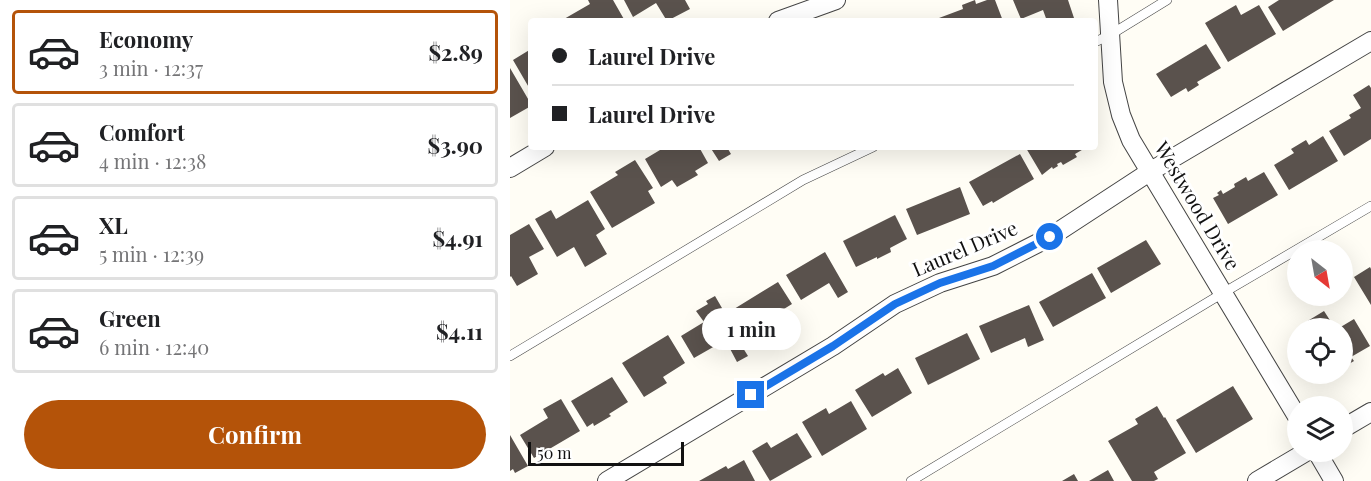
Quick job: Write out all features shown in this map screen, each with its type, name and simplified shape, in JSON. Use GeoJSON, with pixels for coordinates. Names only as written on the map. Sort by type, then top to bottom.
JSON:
{"type":"FeatureCollection","features":[{"type":"Feature","properties":{"kind":"street"},"geometry":{"type":"LineString","coordinates":[[786,18],[836,0]]}},
{"type":"Feature","properties":{"kind":"street","name":"Westwood Drive"},"geometry":{"type":"LineString","coordinates":[[1108,0],[1103,38],[1121,115],[1131,140],[1287,400]]}},
{"type":"Feature","properties":{"kind":"street","name":"Laurel Drive"},"geometry":{"type":"LineString","coordinates":[[607,481],[833,346],[895,304],[940,283],[993,266],[1050,237],[1151,171],[1371,40]]}},
{"type":"Feature","properties":{"kind":"street"},"geometry":{"type":"LineString","coordinates":[[510,168],[540,150]]}},
{"type":"Feature","properties":{"kind":"street"},"geometry":{"type":"LineString","coordinates":[[1353,423],[1371,412]]}},
{"type":"Feature","properties":{"kind":"street"},"geometry":{"type":"LineString","coordinates":[[1257,481],[1289,462]]}},
{"type":"Feature","properties":{"kind":"street"},"geometry":{"type":"LineString","coordinates":[[1323,462],[1335,481]]}},
{"type":"Feature","properties":{"kind":"lane"},"geometry":{"type":"LineString","coordinates":[[1103,38],[1167,0]]}},
{"type":"Feature","properties":{"kind":"lane"},"geometry":{"type":"LineString","coordinates":[[510,356],[803,180],[867,150]]}},
{"type":"Feature","properties":{"kind":"lane"},"geometry":{"type":"LineString","coordinates":[[911,481],[1371,206]]}},
{"type":"Feature","properties":{"kind":"building"},"geometry":{"type":"Polygon","coordinates":[[[588,0],[613,0],[623,18],[566,18],[590,4],[588,0]]]}},
{"type":"Feature","properties":{"kind":"building"},"geometry":{"type":"Polygon","coordinates":[[[624,0],[685,0],[690,9],[673,18],[665,18],[656,3],[633,17],[624,0]]]}},
{"type":"Feature","properties":{"kind":"building"},"geometry":{"type":"Polygon","coordinates":[[[975,0],[976,4],[995,0],[1002,18],[939,18],[963,9],[962,5],[975,0]]]}},
{"type":"Feature","properties":{"kind":"building"},"geometry":{"type":"Polygon","coordinates":[[[1013,0],[1068,0],[1074,18],[1046,18],[1043,10],[1021,18],[1013,0]]]}},
{"type":"Feature","properties":{"kind":"building"},"geometry":{"type":"Polygon","coordinates":[[[1279,0],[1334,0],[1283,31],[1268,7],[1279,0]]]}},
{"type":"Feature","properties":{"kind":"building"},"geometry":{"type":"Polygon","coordinates":[[[1236,5],[1241,15],[1259,5],[1276,34],[1228,62],[1205,23],[1236,5]]]}},
{"type":"Feature","properties":{"kind":"building"},"geometry":{"type":"Polygon","coordinates":[[[1206,44],[1221,68],[1197,82],[1199,85],[1188,92],[1186,88],[1171,97],[1156,74],[1206,44]]]}},
{"type":"Feature","properties":{"kind":"building"},"geometry":{"type":"Polygon","coordinates":[[[528,51],[528,86],[513,60],[528,51]]]}},
{"type":"Feature","properties":{"kind":"building"},"geometry":{"type":"Polygon","coordinates":[[[510,68],[528,99],[528,108],[510,118],[510,68]]]}},
{"type":"Feature","properties":{"kind":"building"},"geometry":{"type":"Polygon","coordinates":[[[1369,85],[1371,88],[1371,139],[1344,156],[1329,131],[1351,118],[1349,115],[1361,108],[1353,95],[1369,85]]]}},
{"type":"Feature","properties":{"kind":"building"},"geometry":{"type":"Polygon","coordinates":[[[1323,136],[1338,161],[1289,190],[1274,165],[1294,153],[1291,149],[1306,140],[1309,145],[1323,136]]]}},
{"type":"Feature","properties":{"kind":"building"},"geometry":{"type":"Polygon","coordinates":[[[660,150],[701,150],[708,163],[695,171],[698,175],[677,187],[672,180],[661,187],[645,159],[660,150]]]}},
{"type":"Feature","properties":{"kind":"building"},"geometry":{"type":"Polygon","coordinates":[[[712,150],[729,150],[731,154],[719,161],[712,150]]]}},
{"type":"Feature","properties":{"kind":"building"},"geometry":{"type":"Polygon","coordinates":[[[1027,150],[1082,150],[1075,154],[1077,157],[1063,165],[1061,162],[1057,164],[1058,166],[1053,169],[1052,167],[1042,175],[1027,150]]]}},
{"type":"Feature","properties":{"kind":"building"},"geometry":{"type":"Polygon","coordinates":[[[1020,154],[1034,179],[993,203],[992,201],[983,206],[969,182],[1020,154]]]}},
{"type":"Feature","properties":{"kind":"building"},"geometry":{"type":"Polygon","coordinates":[[[635,160],[653,188],[648,191],[655,203],[612,228],[590,192],[618,175],[615,172],[635,160]]]}},
{"type":"Feature","properties":{"kind":"building"},"geometry":{"type":"Polygon","coordinates":[[[1264,172],[1278,195],[1228,224],[1213,198],[1219,195],[1217,193],[1221,190],[1223,194],[1235,187],[1234,184],[1246,177],[1248,181],[1264,172]]]}},
{"type":"Feature","properties":{"kind":"building"},"geometry":{"type":"Polygon","coordinates":[[[960,187],[970,214],[917,235],[906,209],[960,187]]]}},
{"type":"Feature","properties":{"kind":"building"},"geometry":{"type":"Polygon","coordinates":[[[588,200],[605,229],[596,235],[607,254],[585,267],[574,247],[557,257],[535,219],[551,210],[556,219],[588,200]]]}},
{"type":"Feature","properties":{"kind":"building"},"geometry":{"type":"Polygon","coordinates":[[[895,215],[907,239],[890,248],[891,252],[856,267],[843,241],[895,215]]]}},
{"type":"Feature","properties":{"kind":"building"},"geometry":{"type":"Polygon","coordinates":[[[529,224],[544,249],[529,257],[538,274],[517,286],[510,277],[510,235],[529,224]]]}},
{"type":"Feature","properties":{"kind":"building"},"geometry":{"type":"Polygon","coordinates":[[[1146,240],[1161,264],[1111,293],[1097,268],[1146,240]]]}},
{"type":"Feature","properties":{"kind":"building"},"geometry":{"type":"Polygon","coordinates":[[[825,252],[848,292],[838,298],[829,283],[801,300],[786,275],[825,252]]]}},
{"type":"Feature","properties":{"kind":"building"},"geometry":{"type":"Polygon","coordinates":[[[1370,267],[1371,269],[1371,305],[1354,277],[1370,267]]]}},
{"type":"Feature","properties":{"kind":"building"},"geometry":{"type":"Polygon","coordinates":[[[1092,273],[1106,298],[1053,327],[1039,302],[1092,273]]]}},
{"type":"Feature","properties":{"kind":"building"},"geometry":{"type":"Polygon","coordinates":[[[778,282],[792,304],[748,331],[734,309],[778,282]]]}},
{"type":"Feature","properties":{"kind":"building"},"geometry":{"type":"Polygon","coordinates":[[[715,296],[748,356],[737,362],[727,343],[716,349],[715,346],[694,358],[681,336],[704,322],[696,311],[708,304],[706,301],[715,296]]]}},
{"type":"Feature","properties":{"kind":"building"},"geometry":{"type":"Polygon","coordinates":[[[1029,305],[1044,340],[1028,347],[1025,338],[991,353],[979,326],[1029,305]]]}},
{"type":"Feature","properties":{"kind":"building"},"geometry":{"type":"Polygon","coordinates":[[[1324,311],[1329,318],[1312,318],[1324,311]]]}},
{"type":"Feature","properties":{"kind":"building"},"geometry":{"type":"Polygon","coordinates":[[[1353,320],[1370,346],[1353,356],[1353,320]]]}},
{"type":"Feature","properties":{"kind":"building"},"geometry":{"type":"Polygon","coordinates":[[[967,333],[980,359],[928,385],[915,358],[967,333]]]}},
{"type":"Feature","properties":{"kind":"building"},"geometry":{"type":"Polygon","coordinates":[[[668,335],[685,363],[663,377],[667,383],[644,397],[622,363],[668,335]]]}},
{"type":"Feature","properties":{"kind":"building"},"geometry":{"type":"Polygon","coordinates":[[[898,368],[912,393],[872,417],[855,390],[883,373],[885,376],[898,368]]]}},
{"type":"Feature","properties":{"kind":"building"},"geometry":{"type":"Polygon","coordinates":[[[612,377],[628,402],[609,414],[611,416],[594,426],[593,423],[587,427],[571,401],[612,377]]]}},
{"type":"Feature","properties":{"kind":"building"},"geometry":{"type":"Polygon","coordinates":[[[1233,386],[1253,419],[1196,453],[1176,420],[1233,386]]]}},
{"type":"Feature","properties":{"kind":"building"},"geometry":{"type":"Polygon","coordinates":[[[561,399],[580,431],[534,458],[520,435],[548,418],[543,409],[561,399]]]}},
{"type":"Feature","properties":{"kind":"building"},"geometry":{"type":"Polygon","coordinates":[[[851,401],[867,429],[822,456],[802,422],[826,408],[829,414],[851,401]]]}},
{"type":"Feature","properties":{"kind":"building"},"geometry":{"type":"Polygon","coordinates":[[[1157,406],[1186,453],[1154,472],[1158,479],[1132,481],[1108,441],[1138,424],[1135,419],[1157,406]]]}},
{"type":"Feature","properties":{"kind":"building"},"geometry":{"type":"Polygon","coordinates":[[[797,433],[812,457],[770,481],[752,451],[767,442],[771,448],[797,433]]]}},
{"type":"Feature","properties":{"kind":"building"},"geometry":{"type":"Polygon","coordinates":[[[510,435],[528,466],[515,473],[513,469],[510,471],[510,435]]]}},
{"type":"Feature","properties":{"kind":"building"},"geometry":{"type":"Polygon","coordinates":[[[744,460],[755,481],[699,481],[726,466],[728,469],[744,460]]]}},
{"type":"Feature","properties":{"kind":"building"},"geometry":{"type":"Polygon","coordinates":[[[1108,470],[1114,481],[1089,481],[1108,470]]]}},
{"type":"Feature","properties":{"kind":"building"},"geometry":{"type":"Polygon","coordinates":[[[1074,474],[1078,481],[1062,481],[1074,474]]]}},
{"type":"Feature","properties":{"kind":"route"},"geometry":{"type":"LineString","coordinates":[[751,395],[833,346],[895,304],[940,283],[993,266],[1050,237]]}}]}
